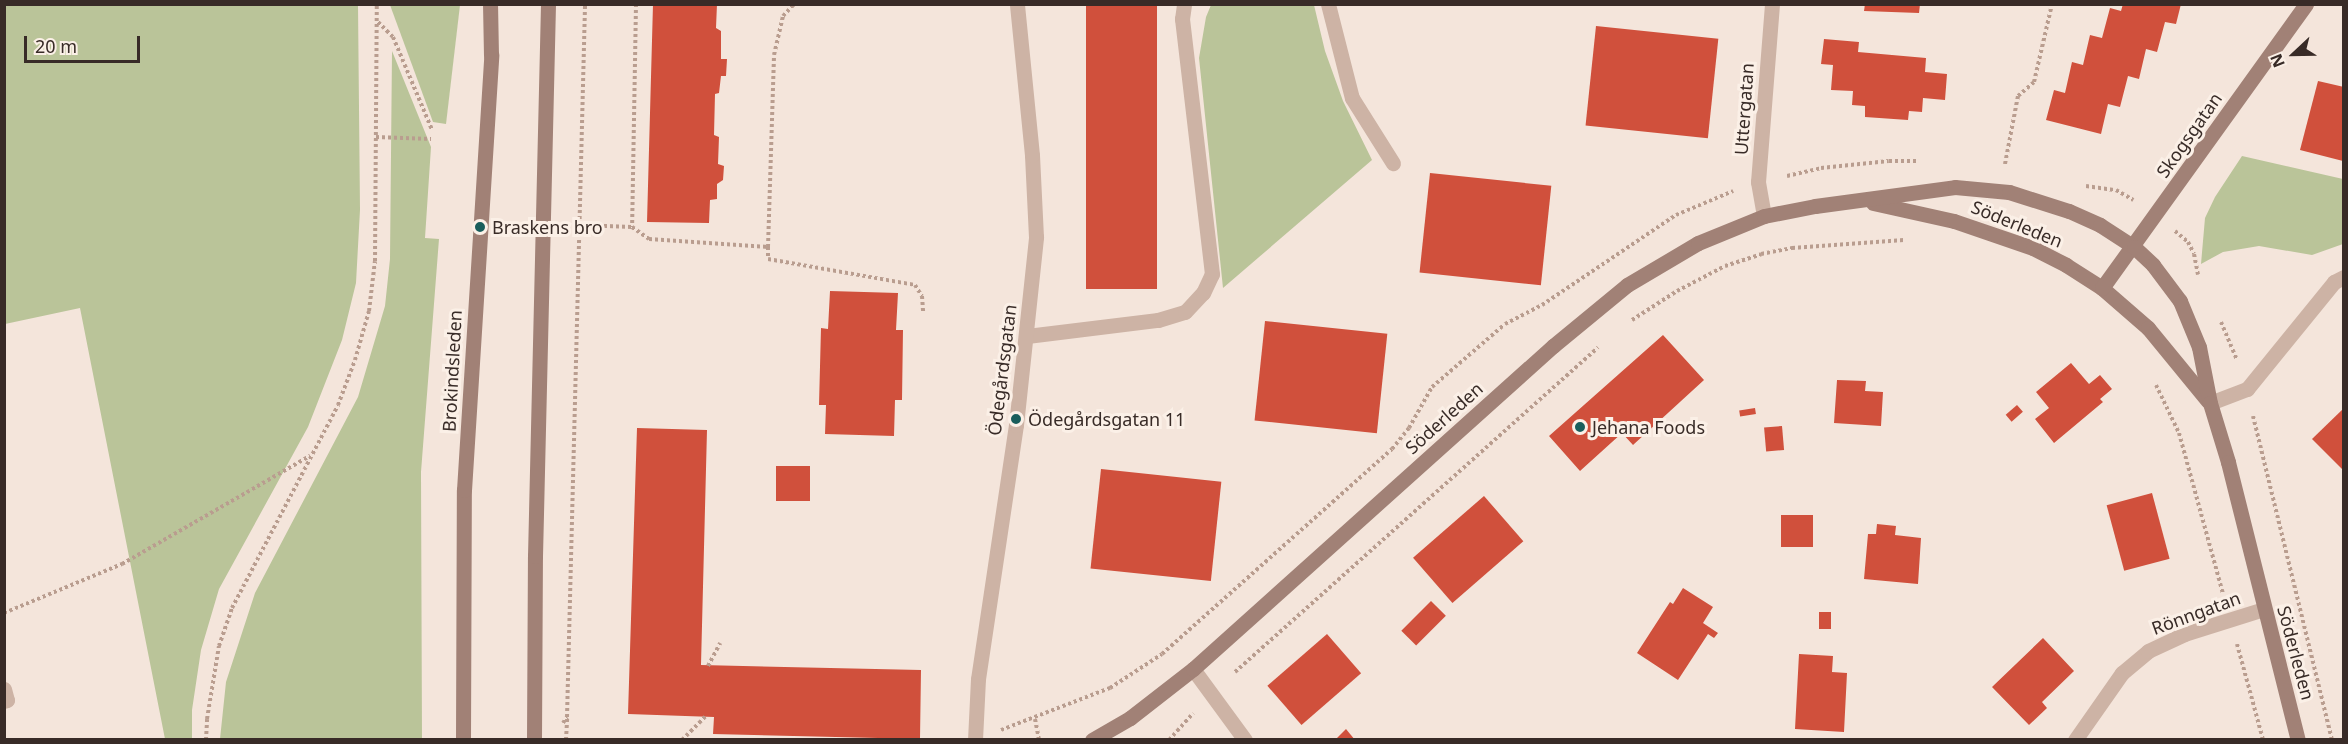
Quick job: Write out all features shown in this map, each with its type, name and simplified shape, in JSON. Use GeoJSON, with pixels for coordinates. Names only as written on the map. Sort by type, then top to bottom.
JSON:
{"type":"FeatureCollection","features":[{"type":"Feature","properties":{"kind":"main road","name":"Brokindsleden"},"geometry":{"type":"LineString","coordinates":[[463,740],[464,490],[490,66],[490,4]]}},
{"type":"Feature","properties":{"kind":"main road"},"geometry":{"type":"LineString","coordinates":[[534,740],[535,556],[548,4]]}},
{"type":"Feature","properties":{"kind":"main road","name":"Skogsgatan"},"geometry":{"type":"LineString","coordinates":[[2102,288],[2134,247],[2306,4]]}},
{"type":"Feature","properties":{"kind":"main road","name":"Söderleden"},"geometry":{"type":"LineString","coordinates":[[1092,740],[1130,718],[1193,669],[1552,346],[1627,285],[1698,243],[1764,216],[1955,187],[2009,192],[2069,211],[2100,225],[2134,247],[2153,265],[2180,301],[2199,347],[2210,403],[2228,462],[2298,740]]}},
{"type":"Feature","properties":{"kind":"main road","name":"Söderleden"},"geometry":{"type":"LineString","coordinates":[[1862,200],[1954,221],[2033,248],[2102,288],[2148,328],[2210,403]]}},
{"type":"Feature","properties":{"kind":"street","name":"Ödegårdsgatan"},"geometry":{"type":"LineString","coordinates":[[975,740],[978,679],[1027,336],[1036,237],[1032,155],[1017,4]]}},
{"type":"Feature","properties":{"kind":"street"},"geometry":{"type":"LineString","coordinates":[[1027,336],[1158,320],[1185,312],[1203,293],[1212,274],[1182,19],[1184,4]]}},
{"type":"Feature","properties":{"kind":"street"},"geometry":{"type":"LineString","coordinates":[[1328,4],[1352,98],[1393,163]]}},
{"type":"Feature","properties":{"kind":"street","name":"Uttergatan"},"geometry":{"type":"LineString","coordinates":[[1764,216],[1758,182],[1772,4]]}},
{"type":"Feature","properties":{"kind":"street"},"geometry":{"type":"LineString","coordinates":[[2210,403],[2247,389],[2334,282],[2343,277]]}},
{"type":"Feature","properties":{"kind":"street","name":"Rönngatan"},"geometry":{"type":"LineString","coordinates":[[2074,740],[2122,673],[2148,651],[2184,634],[2264,609]]}},
{"type":"Feature","properties":{"kind":"street"},"geometry":{"type":"LineString","coordinates":[[1193,669],[1245,740]]}},
{"type":"Feature","properties":{"kind":"street"},"geometry":{"type":"LineString","coordinates":[[4,689],[7,700],[4,701]]}},
{"type":"Feature","properties":{"kind":"path"},"geometry":{"type":"LineString","coordinates":[[206,740],[207,719],[219,646],[232,608],[338,405],[355,360],[369,311],[375,261],[377,4]]}},
{"type":"Feature","properties":{"kind":"path"},"geometry":{"type":"LineString","coordinates":[[566,740],[585,4]]}},
{"type":"Feature","properties":{"kind":"path"},"geometry":{"type":"LineString","coordinates":[[632,227],[636,4]]}},
{"type":"Feature","properties":{"kind":"path"},"geometry":{"type":"LineString","coordinates":[[794,4],[783,16],[774,55],[768,259],[915,285],[922,296],[923,312]]}},
{"type":"Feature","properties":{"kind":"path"},"geometry":{"type":"LineString","coordinates":[[2011,168],[2004,168],[2018,96],[2034,82],[2052,4]]}},
{"type":"Feature","properties":{"kind":"path"},"geometry":{"type":"LineString","coordinates":[[378,22],[393,37],[432,130]]}},
{"type":"Feature","properties":{"kind":"path"},"geometry":{"type":"LineString","coordinates":[[376,136],[431,140]]}},
{"type":"Feature","properties":{"kind":"path"},"geometry":{"type":"LineString","coordinates":[[995,733],[1110,688],[1162,654],[1392,449],[1409,428],[1432,387],[1505,324],[1542,304],[1676,215],[1758,182],[1821,168],[1889,161],[1922,162]]}},
{"type":"Feature","properties":{"kind":"path"},"geometry":{"type":"LineString","coordinates":[[2076,183],[2116,190],[2157,214],[2188,242],[2194,254],[2201,284]]}},
{"type":"Feature","properties":{"kind":"path"},"geometry":{"type":"LineString","coordinates":[[580,225],[632,227],[650,239],[768,247]]}},
{"type":"Feature","properties":{"kind":"path"},"geometry":{"type":"LineString","coordinates":[[1622,327],[1677,291],[1725,266],[1761,254],[1792,248],[1906,240]]}},
{"type":"Feature","properties":{"kind":"path"},"geometry":{"type":"LineString","coordinates":[[2217,314],[2228,334],[2247,389],[2332,740]]}},
{"type":"Feature","properties":{"kind":"path"},"geometry":{"type":"LineString","coordinates":[[1169,740],[1211,693],[1605,342]]}},
{"type":"Feature","properties":{"kind":"path"},"geometry":{"type":"LineString","coordinates":[[2153,380],[2174,423],[2192,474],[2263,740]]}},
{"type":"Feature","properties":{"kind":"path"},"geometry":{"type":"LineString","coordinates":[[4,614],[122,564],[310,456]]}},
{"type":"Feature","properties":{"kind":"path"},"geometry":{"type":"LineString","coordinates":[[708,666],[720,644]]}},
{"type":"Feature","properties":{"kind":"path"},"geometry":{"type":"LineString","coordinates":[[682,740],[706,716]]}},
{"type":"Feature","properties":{"kind":"path"},"geometry":{"type":"LineString","coordinates":[[559,732],[567,717]]}},
{"type":"Feature","properties":{"kind":"path"},"geometry":{"type":"LineString","coordinates":[[1035,719],[1039,740]]}},
{"type":"Feature","properties":{"kind":"green space"},"geometry":{"type":"Polygon","coordinates":[[[5,4],[358,5],[360,210],[356,283],[342,340],[308,427],[219,589],[201,650],[192,710],[192,739],[165,739],[80,308],[5,324],[5,4]]]}},
{"type":"Feature","properties":{"kind":"green space"},"geometry":{"type":"Polygon","coordinates":[[[390,5],[460,5],[446,124],[433,122],[390,5]]]}},
{"type":"Feature","properties":{"kind":"green space"},"geometry":{"type":"Polygon","coordinates":[[[1211,5],[1314,5],[1325,51],[1343,101],[1372,160],[1223,288],[1199,58],[1206,17],[1211,5]]]}},
{"type":"Feature","properties":{"kind":"green space"},"geometry":{"type":"Polygon","coordinates":[[[392,51],[431,147],[425,238],[439,239],[421,472],[422,739],[220,739],[226,682],[255,593],[358,397],[385,306],[390,259],[392,51]]]}},
{"type":"Feature","properties":{"kind":"green space"},"geometry":{"type":"Polygon","coordinates":[[[2242,156],[2343,179],[2343,244],[2312,255],[2259,246],[2223,252],[2201,264],[2205,218],[2215,197],[2242,156]]]}},
{"type":"Feature","properties":{"kind":"building"},"geometry":{"type":"Polygon","coordinates":[[[653,4],[717,4],[716,28],[721,31],[721,59],[727,59],[726,76],[721,76],[719,93],[715,94],[714,135],[719,137],[718,164],[724,166],[723,180],[717,184],[717,199],[710,200],[709,223],[647,222],[653,4]]]}},
{"type":"Feature","properties":{"kind":"building"},"geometry":{"type":"Polygon","coordinates":[[[1086,4],[1157,4],[1157,289],[1086,289],[1086,4]]]}},
{"type":"Feature","properties":{"kind":"building"},"geometry":{"type":"Polygon","coordinates":[[[1865,4],[1920,4],[1919,13],[1864,11],[1865,4]]]}},
{"type":"Feature","properties":{"kind":"building"},"geometry":{"type":"Polygon","coordinates":[[[2123,4],[2181,4],[2176,24],[2165,22],[2157,52],[2146,49],[2139,79],[2128,76],[2120,107],[2108,104],[2101,134],[2046,120],[2054,90],[2065,93],[2072,62],[2083,65],[2090,35],[2102,38],[2110,8],[2121,11],[2123,4]]]}},
{"type":"Feature","properties":{"kind":"building"},"geometry":{"type":"Polygon","coordinates":[[[1596,26],[1718,39],[1708,138],[1586,125],[1596,26]]]}},
{"type":"Feature","properties":{"kind":"building"},"geometry":{"type":"Polygon","coordinates":[[[1824,39],[1859,42],[1858,52],[1926,58],[1925,72],[1947,74],[1945,100],[1923,98],[1922,112],[1909,111],[1908,120],[1865,117],[1865,106],[1852,105],[1853,91],[1831,90],[1833,65],[1821,64],[1824,39]]]}},
{"type":"Feature","properties":{"kind":"building"},"geometry":{"type":"Polygon","coordinates":[[[2318,81],[2344,87],[2343,161],[2300,150],[2318,81]]]}},
{"type":"Feature","properties":{"kind":"building"},"geometry":{"type":"Polygon","coordinates":[[[1430,173],[1551,186],[1541,285],[1420,272],[1430,173]]]}},
{"type":"Feature","properties":{"kind":"building"},"geometry":{"type":"Polygon","coordinates":[[[830,291],[898,293],[896,330],[903,330],[902,400],[895,400],[894,436],[825,434],[826,405],[819,405],[821,328],[828,329],[830,291]]]}},
{"type":"Feature","properties":{"kind":"building"},"geometry":{"type":"Polygon","coordinates":[[[1265,321],[1387,334],[1377,433],[1255,420],[1265,321]]]}},
{"type":"Feature","properties":{"kind":"building"},"geometry":{"type":"Polygon","coordinates":[[[1663,335],[1704,380],[1633,445],[1622,433],[1580,471],[1549,436],[1663,335]]]}},
{"type":"Feature","properties":{"kind":"building"},"geometry":{"type":"Polygon","coordinates":[[[2071,363],[2089,384],[2100,375],[2112,389],[2100,399],[2103,402],[2054,443],[2035,419],[2049,408],[2036,392],[2071,363]]]}},
{"type":"Feature","properties":{"kind":"building"},"geometry":{"type":"Polygon","coordinates":[[[1837,380],[1866,381],[1865,391],[1883,392],[1881,426],[1834,423],[1837,380]]]}},
{"type":"Feature","properties":{"kind":"building"},"geometry":{"type":"Polygon","coordinates":[[[2017,405],[2023,412],[2012,422],[2006,415],[2017,405]]]}},
{"type":"Feature","properties":{"kind":"building"},"geometry":{"type":"Polygon","coordinates":[[[1755,408],[1756,414],[1740,416],[1739,411],[1755,408]]]}},
{"type":"Feature","properties":{"kind":"building"},"geometry":{"type":"Polygon","coordinates":[[[2344,408],[2344,471],[2312,439],[2344,408]]]}},
{"type":"Feature","properties":{"kind":"building"},"geometry":{"type":"Polygon","coordinates":[[[1782,426],[1784,450],[1766,451],[1764,428],[1782,426]]]}},
{"type":"Feature","properties":{"kind":"building"},"geometry":{"type":"Polygon","coordinates":[[[637,428],[707,430],[701,665],[921,670],[920,739],[713,734],[714,717],[628,714],[637,428]]]}},
{"type":"Feature","properties":{"kind":"building"},"geometry":{"type":"Polygon","coordinates":[[[776,466],[810,466],[810,501],[776,501],[776,466]]]}},
{"type":"Feature","properties":{"kind":"building"},"geometry":{"type":"Polygon","coordinates":[[[1101,469],[1221,482],[1211,581],[1091,568],[1101,469]]]}},
{"type":"Feature","properties":{"kind":"building"},"geometry":{"type":"Polygon","coordinates":[[[2152,493],[2170,559],[2124,571],[2107,505],[2152,493]]]}},
{"type":"Feature","properties":{"kind":"building"},"geometry":{"type":"Polygon","coordinates":[[[1484,496],[1523,541],[1452,603],[1413,558],[1484,496]]]}},
{"type":"Feature","properties":{"kind":"building"},"geometry":{"type":"Polygon","coordinates":[[[1781,515],[1813,515],[1813,547],[1781,547],[1781,515]]]}},
{"type":"Feature","properties":{"kind":"building"},"geometry":{"type":"Polygon","coordinates":[[[1877,524],[1896,526],[1895,535],[1921,538],[1918,584],[1864,579],[1868,534],[1876,534],[1877,524]]]}},
{"type":"Feature","properties":{"kind":"building"},"geometry":{"type":"Polygon","coordinates":[[[1683,588],[1713,607],[1703,623],[1718,633],[1714,638],[1708,634],[1678,680],[1637,653],[1670,602],[1673,604],[1683,588]]]}},
{"type":"Feature","properties":{"kind":"building"},"geometry":{"type":"Polygon","coordinates":[[[1431,601],[1446,616],[1416,646],[1401,631],[1431,601]]]}},
{"type":"Feature","properties":{"kind":"building"},"geometry":{"type":"Polygon","coordinates":[[[1819,612],[1831,612],[1831,629],[1819,629],[1819,612]]]}},
{"type":"Feature","properties":{"kind":"building"},"geometry":{"type":"Polygon","coordinates":[[[1327,634],[1361,673],[1301,725],[1267,686],[1327,634]]]}},
{"type":"Feature","properties":{"kind":"building"},"geometry":{"type":"Polygon","coordinates":[[[2043,638],[2074,671],[2042,702],[2047,708],[2029,725],[1992,687],[2043,638]]]}},
{"type":"Feature","properties":{"kind":"building"},"geometry":{"type":"Polygon","coordinates":[[[1799,654],[1833,656],[1832,672],[1847,673],[1844,732],[1795,729],[1799,654]]]}},
{"type":"Feature","properties":{"kind":"building"},"geometry":{"type":"Polygon","coordinates":[[[1346,729],[1355,740],[1335,740],[1346,729]]]}},
{"type":"Feature","properties":{"kind":"place","name":"Braskens bro"},"geometry":{"type":"Point","coordinates":[480,227]}},
{"type":"Feature","properties":{"kind":"place","name":"Ödegårdsgatan 11"},"geometry":{"type":"Point","coordinates":[1016,419]}},
{"type":"Feature","properties":{"kind":"place","name":"Jehana Foods"},"geometry":{"type":"Point","coordinates":[1580,427]}}]}
